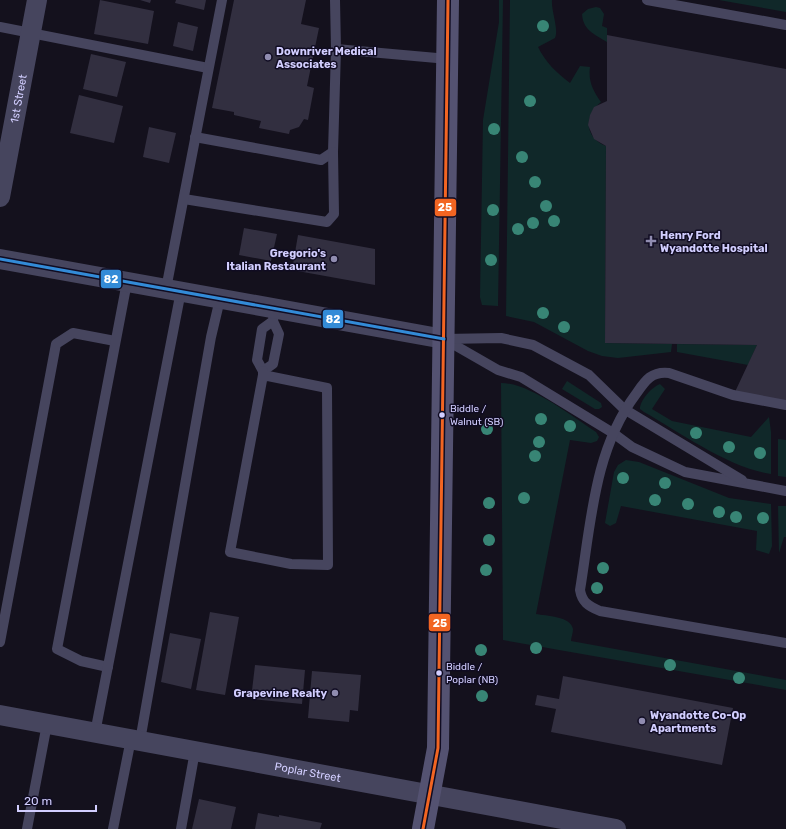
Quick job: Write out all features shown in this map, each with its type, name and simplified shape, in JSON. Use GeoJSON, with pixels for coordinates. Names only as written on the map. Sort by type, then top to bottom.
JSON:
{"type":"FeatureCollection","features":[{"type":"Feature","properties":{"kind":"main road"},"geometry":{"type":"LineString","coordinates":[[423,829],[438,748],[448,0]]}},
{"type":"Feature","properties":{"kind":"street","name":"1st Street"},"geometry":{"type":"LineString","coordinates":[[0,197],[37,0]]}},
{"type":"Feature","properties":{"kind":"street"},"geometry":{"type":"LineString","coordinates":[[0,259],[220,299],[274,315],[444,339]]}},
{"type":"Feature","properties":{"kind":"street","name":"Poplar Street"},"geometry":{"type":"LineString","coordinates":[[0,715],[616,829]]}},
{"type":"Feature","properties":{"kind":"lane"},"geometry":{"type":"LineString","coordinates":[[95,733],[168,361],[173,290],[184,199],[222,0]]}},
{"type":"Feature","properties":{"kind":"lane"},"geometry":{"type":"LineString","coordinates":[[184,199],[327,222],[334,214],[333,152],[336,49],[335,0]]}},
{"type":"Feature","properties":{"kind":"lane"},"geometry":{"type":"LineString","coordinates":[[647,0],[786,25]]}},
{"type":"Feature","properties":{"kind":"lane"},"geometry":{"type":"LineString","coordinates":[[0,27],[208,68]]}},
{"type":"Feature","properties":{"kind":"lane"},"geometry":{"type":"LineString","coordinates":[[336,49],[448,59]]}},
{"type":"Feature","properties":{"kind":"lane"},"geometry":{"type":"LineString","coordinates":[[195,137],[321,160],[333,152]]}},
{"type":"Feature","properties":{"kind":"lane"},"geometry":{"type":"LineString","coordinates":[[108,667],[81,661],[57,649],[127,282]]}},
{"type":"Feature","properties":{"kind":"lane"},"geometry":{"type":"LineString","coordinates":[[113,829],[136,740],[211,337],[220,299]]}},
{"type":"Feature","properties":{"kind":"lane"},"geometry":{"type":"LineString","coordinates":[[263,373],[327,388],[328,565],[291,564],[230,552],[263,373],[257,360],[262,329],[274,315]]}},
{"type":"Feature","properties":{"kind":"lane"},"geometry":{"type":"LineString","coordinates":[[263,373],[273,364],[279,334],[274,315]]}},
{"type":"Feature","properties":{"kind":"lane"},"geometry":{"type":"LineString","coordinates":[[0,642],[56,344],[73,333],[115,341]]}},
{"type":"Feature","properties":{"kind":"lane"},"geometry":{"type":"LineString","coordinates":[[444,339],[501,338],[533,345],[588,375],[624,409],[749,484]]}},
{"type":"Feature","properties":{"kind":"lane"},"geometry":{"type":"LineString","coordinates":[[444,339],[498,370],[521,377],[614,434],[632,447],[685,472],[786,491]]}},
{"type":"Feature","properties":{"kind":"lane"},"geometry":{"type":"LineString","coordinates":[[786,406],[733,395],[663,372],[650,376],[624,409],[599,472],[580,590],[581,599],[589,606],[600,611],[786,643]]}},
{"type":"Feature","properties":{"kind":"lane"},"geometry":{"type":"LineString","coordinates":[[27,829],[47,724]]}},
{"type":"Feature","properties":{"kind":"lane"},"geometry":{"type":"LineString","coordinates":[[181,829],[195,751]]}},
{"type":"Feature","properties":{"kind":"green space"},"geometry":{"type":"Polygon","coordinates":[[[499,0],[503,0],[498,306],[482,305],[480,297],[483,120],[499,22],[499,0]]]}},
{"type":"Feature","properties":{"kind":"green space"},"geometry":{"type":"Polygon","coordinates":[[[510,0],[552,0],[556,30],[555,38],[538,47],[544,58],[552,67],[570,83],[580,66],[590,67],[592,86],[601,102],[591,114],[589,126],[590,132],[594,138],[606,146],[605,343],[672,344],[671,352],[618,358],[602,356],[588,351],[534,322],[506,316],[510,0]]]}},
{"type":"Feature","properties":{"kind":"green space"},"geometry":{"type":"Polygon","coordinates":[[[719,0],[786,0],[786,12],[719,0]]]}},
{"type":"Feature","properties":{"kind":"green space"},"geometry":{"type":"Polygon","coordinates":[[[596,7],[600,8],[604,14],[602,26],[607,28],[607,42],[590,31],[584,24],[582,14],[588,9],[596,7]]]}},
{"type":"Feature","properties":{"kind":"green space"},"geometry":{"type":"Polygon","coordinates":[[[677,344],[757,345],[748,365],[677,352],[677,344]]]}},
{"type":"Feature","properties":{"kind":"green space"},"geometry":{"type":"Polygon","coordinates":[[[567,381],[601,403],[602,407],[595,409],[562,389],[567,381]]]}},
{"type":"Feature","properties":{"kind":"green space"},"geometry":{"type":"Polygon","coordinates":[[[501,383],[512,384],[537,394],[563,409],[596,432],[599,437],[597,441],[591,443],[570,440],[536,614],[558,617],[568,621],[573,629],[571,641],[786,680],[786,690],[503,640],[501,383]]]}},
{"type":"Feature","properties":{"kind":"green space"},"geometry":{"type":"Polygon","coordinates":[[[660,384],[665,389],[652,409],[672,421],[751,437],[769,417],[771,432],[771,474],[739,465],[722,457],[640,409],[647,394],[660,384]]]}},
{"type":"Feature","properties":{"kind":"green space"},"geometry":{"type":"Polygon","coordinates":[[[778,439],[786,440],[786,477],[778,476],[778,439]]]}},
{"type":"Feature","properties":{"kind":"green space"},"geometry":{"type":"Polygon","coordinates":[[[626,460],[639,462],[729,498],[771,504],[772,546],[769,554],[756,550],[757,531],[621,506],[616,523],[610,526],[605,523],[614,472],[618,465],[626,460]]]}},
{"type":"Feature","properties":{"kind":"green space"},"geometry":{"type":"Polygon","coordinates":[[[778,506],[786,506],[786,537],[784,537],[779,553],[778,506]]]}},
{"type":"Feature","properties":{"kind":"building"},"geometry":{"type":"Polygon","coordinates":[[[100,0],[154,11],[148,44],[94,34],[100,0]]]}},
{"type":"Feature","properties":{"kind":"building"},"geometry":{"type":"Polygon","coordinates":[[[140,0],[151,0],[150,3],[140,0]]]}},
{"type":"Feature","properties":{"kind":"building"},"geometry":{"type":"Polygon","coordinates":[[[176,0],[206,0],[204,10],[175,3],[176,0]]]}},
{"type":"Feature","properties":{"kind":"building","name":"Downriver Medical Associates"},"geometry":{"type":"Polygon","coordinates":[[[234,0],[306,0],[301,24],[319,28],[307,86],[314,88],[308,120],[304,119],[299,127],[290,130],[289,134],[259,128],[261,121],[234,115],[234,112],[212,108],[234,0]]]}},
{"type":"Feature","properties":{"kind":"building"},"geometry":{"type":"Polygon","coordinates":[[[178,22],[198,27],[193,51],[173,46],[178,22]]]}},
{"type":"Feature","properties":{"kind":"building"},"geometry":{"type":"Polygon","coordinates":[[[607,35],[786,69],[786,405],[734,394],[757,345],[605,343],[606,146],[594,139],[588,125],[590,115],[594,107],[607,101],[607,35]]]}},
{"type":"Feature","properties":{"kind":"building"},"geometry":{"type":"Polygon","coordinates":[[[91,54],[126,62],[117,97],[83,89],[91,54]]]}},
{"type":"Feature","properties":{"kind":"building"},"geometry":{"type":"Polygon","coordinates":[[[79,95],[123,106],[114,143],[70,133],[79,95]]]}},
{"type":"Feature","properties":{"kind":"building"},"geometry":{"type":"Polygon","coordinates":[[[149,127],[176,133],[169,163],[143,157],[149,127]]]}},
{"type":"Feature","properties":{"kind":"building"},"geometry":{"type":"Polygon","coordinates":[[[244,228],[277,234],[271,261],[239,255],[244,228]]]}},
{"type":"Feature","properties":{"kind":"building","name":"Gregorio's Italian Restaurant"},"geometry":{"type":"Polygon","coordinates":[[[298,235],[375,249],[375,285],[292,270],[298,235]]]}},
{"type":"Feature","properties":{"kind":"building"},"geometry":{"type":"Polygon","coordinates":[[[210,612],[239,617],[225,695],[196,690],[210,612]]]}},
{"type":"Feature","properties":{"kind":"building"},"geometry":{"type":"Polygon","coordinates":[[[170,633],[201,639],[191,689],[161,682],[170,633]]]}},
{"type":"Feature","properties":{"kind":"building"},"geometry":{"type":"Polygon","coordinates":[[[255,665],[305,670],[302,704],[251,699],[255,665]]]}},
{"type":"Feature","properties":{"kind":"building","name":"Grapevine Realty"},"geometry":{"type":"Polygon","coordinates":[[[312,671],[361,675],[358,711],[350,710],[349,722],[308,718],[312,671]]]}},
{"type":"Feature","properties":{"kind":"building","name":"Wyandotte Co-Op Apartments"},"geometry":{"type":"Polygon","coordinates":[[[563,676],[733,708],[722,765],[551,732],[556,709],[535,705],[537,695],[559,699],[563,676]]]}},
{"type":"Feature","properties":{"kind":"building"},"geometry":{"type":"Polygon","coordinates":[[[199,799],[236,807],[231,829],[192,829],[199,799]]]}},
{"type":"Feature","properties":{"kind":"building"},"geometry":{"type":"Polygon","coordinates":[[[258,813],[279,817],[279,815],[322,823],[320,829],[255,829],[258,813]]]}},
{"type":"Feature","properties":{"kind":"transit line","name":"25"},"geometry":{"type":"LineString","coordinates":[[423,829],[438,748],[448,0]]}},
{"type":"Feature","properties":{"kind":"transit line","name":"82"},"geometry":{"type":"LineString","coordinates":[[0,259],[444,339]]}},
{"type":"Feature","properties":{"kind":"place","name":"Downriver Medical Associates"},"geometry":{"type":"Point","coordinates":[268,57]}},
{"type":"Feature","properties":{"kind":"place","name":"Henry Ford Wyandotte Hospital"},"geometry":{"type":"Point","coordinates":[651,241]}},
{"type":"Feature","properties":{"kind":"place","name":"Gregorio's Italian Restaurant"},"geometry":{"type":"Point","coordinates":[334,259]}},
{"type":"Feature","properties":{"kind":"place","name":"Biddle / Walnut (SB)"},"geometry":{"type":"Point","coordinates":[442,415]}},
{"type":"Feature","properties":{"kind":"place","name":"Biddle / Poplar (NB)"},"geometry":{"type":"Point","coordinates":[439,673]}},
{"type":"Feature","properties":{"kind":"place","name":"Grapevine Realty"},"geometry":{"type":"Point","coordinates":[335,693]}},
{"type":"Feature","properties":{"kind":"place","name":"Wyandotte Co-Op Apartments"},"geometry":{"type":"Point","coordinates":[642,721]}}]}
